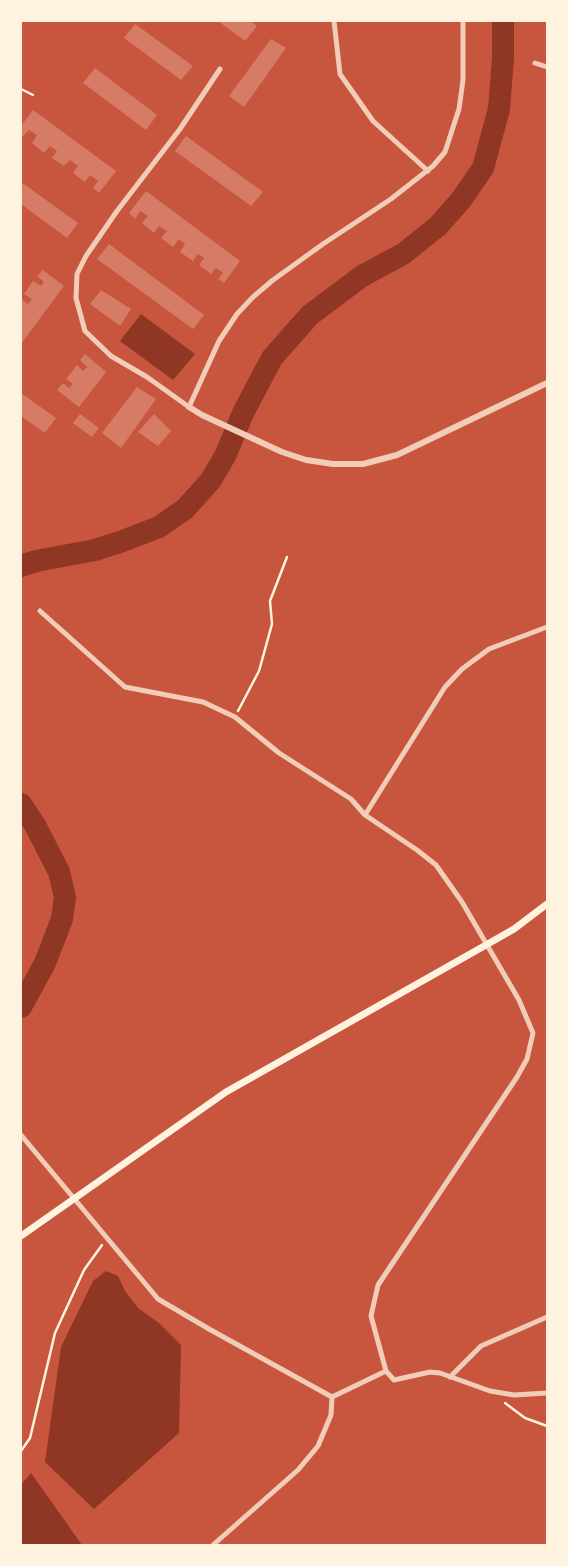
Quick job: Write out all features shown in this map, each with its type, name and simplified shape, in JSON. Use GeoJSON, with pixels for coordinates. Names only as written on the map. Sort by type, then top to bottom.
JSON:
{"type":"FeatureCollection","features":[{"type":"Feature","properties":{"kind":"main road"},"geometry":{"type":"LineString","coordinates":[[21,1236],[226,1092],[486,945],[514,928],[547,904]]}},
{"type":"Feature","properties":{"kind":"street"},"geometry":{"type":"LineString","coordinates":[[334,21],[340,74],[373,121],[428,171]]}},
{"type":"Feature","properties":{"kind":"street"},"geometry":{"type":"LineString","coordinates":[[188,407],[219,341],[237,314],[253,296],[273,280],[391,199],[428,171],[445,152],[459,109],[463,80],[463,21]]}},
{"type":"Feature","properties":{"kind":"street"},"geometry":{"type":"LineString","coordinates":[[535,63],[547,67]]}},
{"type":"Feature","properties":{"kind":"street"},"geometry":{"type":"LineString","coordinates":[[220,69],[180,129],[86,256],[78,274],[76,298],[85,331],[111,356],[147,377],[202,415],[282,452],[306,460],[333,464],[363,464],[396,455],[547,383]]}},
{"type":"Feature","properties":{"kind":"street"},"geometry":{"type":"LineString","coordinates":[[40,611],[126,686],[204,702],[235,717],[280,753],[351,799],[364,815],[436,865],[462,902],[519,1000],[533,1033],[527,1059],[517,1077],[378,1285],[371,1316],[386,1371],[394,1380],[430,1372],[440,1373],[490,1391],[514,1395],[547,1393]]}},
{"type":"Feature","properties":{"kind":"street"},"geometry":{"type":"LineString","coordinates":[[364,815],[445,687],[489,648],[547,627]]}},
{"type":"Feature","properties":{"kind":"street"},"geometry":{"type":"LineString","coordinates":[[21,1135],[158,1299],[209,1330],[332,1398]]}},
{"type":"Feature","properties":{"kind":"street"},"geometry":{"type":"LineString","coordinates":[[450,1377],[481,1346],[547,1317]]}},
{"type":"Feature","properties":{"kind":"street"},"geometry":{"type":"LineString","coordinates":[[332,1398],[386,1371]]}},
{"type":"Feature","properties":{"kind":"street"},"geometry":{"type":"LineString","coordinates":[[213,1545],[298,1470],[318,1446],[331,1415],[332,1398]]}},
{"type":"Feature","properties":{"kind":"path"},"geometry":{"type":"LineString","coordinates":[[21,89],[33,95]]}},
{"type":"Feature","properties":{"kind":"path"},"geometry":{"type":"LineString","coordinates":[[235,717],[260,671],[272,624],[270,601],[287,557]]}},
{"type":"Feature","properties":{"kind":"path"},"geometry":{"type":"LineString","coordinates":[[21,1451],[30,1438],[55,1333],[84,1270],[108,1237]]}},
{"type":"Feature","properties":{"kind":"path"},"geometry":{"type":"LineString","coordinates":[[504,1402],[525,1418],[547,1426]]}},
{"type":"Feature","properties":{"kind":"shaded area"},"geometry":{"type":"Polygon","coordinates":[[[141,314],[195,354],[173,380],[120,341],[141,314]]]}},
{"type":"Feature","properties":{"kind":"shaded area"},"geometry":{"type":"Polygon","coordinates":[[[106,1271],[118,1276],[125,1291],[138,1308],[159,1323],[181,1345],[179,1433],[94,1509],[45,1462],[61,1347],[93,1281],[106,1271]]]}},
{"type":"Feature","properties":{"kind":"shaded area"},"geometry":{"type":"Polygon","coordinates":[[[31,1473],[82,1545],[21,1545],[21,1485],[31,1473]]]}},
{"type":"Feature","properties":{"kind":"building"},"geometry":{"type":"Polygon","coordinates":[[[218,21],[250,21],[257,26],[245,41],[218,21]]]}},
{"type":"Feature","properties":{"kind":"building"},"geometry":{"type":"Polygon","coordinates":[[[135,24],[193,66],[181,80],[124,38],[135,24]]]}},
{"type":"Feature","properties":{"kind":"building"},"geometry":{"type":"Polygon","coordinates":[[[271,39],[286,48],[244,107],[229,96],[271,39]]]}},
{"type":"Feature","properties":{"kind":"building"},"geometry":{"type":"Polygon","coordinates":[[[95,68],[157,115],[146,130],[83,83],[95,68]]]}},
{"type":"Feature","properties":{"kind":"building"},"geometry":{"type":"Polygon","coordinates":[[[33,110],[116,171],[99,193],[93,188],[98,181],[90,175],[85,182],[73,173],[78,166],[70,160],[64,166],[52,158],[57,151],[50,146],[44,153],[32,143],[37,135],[29,130],[23,136],[21,135],[21,126],[33,110]]]}},
{"type":"Feature","properties":{"kind":"building"},"geometry":{"type":"Polygon","coordinates":[[[186,136],[263,192],[251,206],[175,151],[186,136]]]}},
{"type":"Feature","properties":{"kind":"building"},"geometry":{"type":"Polygon","coordinates":[[[21,182],[78,223],[67,238],[21,204],[21,182]]]}},
{"type":"Feature","properties":{"kind":"building"},"geometry":{"type":"Polygon","coordinates":[[[146,191],[240,261],[224,283],[218,279],[223,273],[216,268],[211,274],[199,265],[204,258],[198,254],[193,261],[180,252],[185,244],[179,239],[173,247],[161,238],[167,231],[159,226],[154,233],[142,223],[148,216],[140,211],[135,219],[129,213],[146,191]]]}},
{"type":"Feature","properties":{"kind":"building"},"geometry":{"type":"Polygon","coordinates":[[[109,244],[204,315],[193,329],[97,259],[109,244]]]}},
{"type":"Feature","properties":{"kind":"building"},"geometry":{"type":"Polygon","coordinates":[[[43,270],[64,286],[21,344],[21,299],[28,304],[32,299],[24,294],[33,281],[41,286],[44,282],[37,276],[43,270]]]}},
{"type":"Feature","properties":{"kind":"building"},"geometry":{"type":"Polygon","coordinates":[[[101,290],[131,309],[120,326],[90,304],[101,290]]]}},
{"type":"Feature","properties":{"kind":"building"},"geometry":{"type":"Polygon","coordinates":[[[85,354],[106,372],[79,407],[57,390],[63,383],[69,388],[73,384],[66,379],[77,365],[83,371],[87,367],[80,360],[85,354]]]}},
{"type":"Feature","properties":{"kind":"building"},"geometry":{"type":"Polygon","coordinates":[[[137,387],[156,399],[121,448],[102,433],[137,387]]]}},
{"type":"Feature","properties":{"kind":"building"},"geometry":{"type":"Polygon","coordinates":[[[21,393],[56,418],[45,433],[21,416],[21,393]]]}},
{"type":"Feature","properties":{"kind":"building"},"geometry":{"type":"Polygon","coordinates":[[[80,414],[99,428],[92,437],[73,423],[80,414]]]}},
{"type":"Feature","properties":{"kind":"building"},"geometry":{"type":"Polygon","coordinates":[[[154,414],[171,431],[158,446],[138,432],[154,414]]]}},
{"type":"Feature","properties":{"kind":"waterway"},"geometry":{"type":"LineString","coordinates":[[21,566],[36,561],[95,550],[120,542],[159,527],[185,509],[211,480],[226,454],[243,413],[272,358],[310,315],[362,276],[403,254],[438,226],[461,200],[483,168],[499,109],[503,58],[503,21]]}},
{"type":"Feature","properties":{"kind":"waterway"},"geometry":{"type":"LineString","coordinates":[[21,804],[35,825],[59,872],[65,897],[62,919],[45,963],[21,1007]]}}]}
